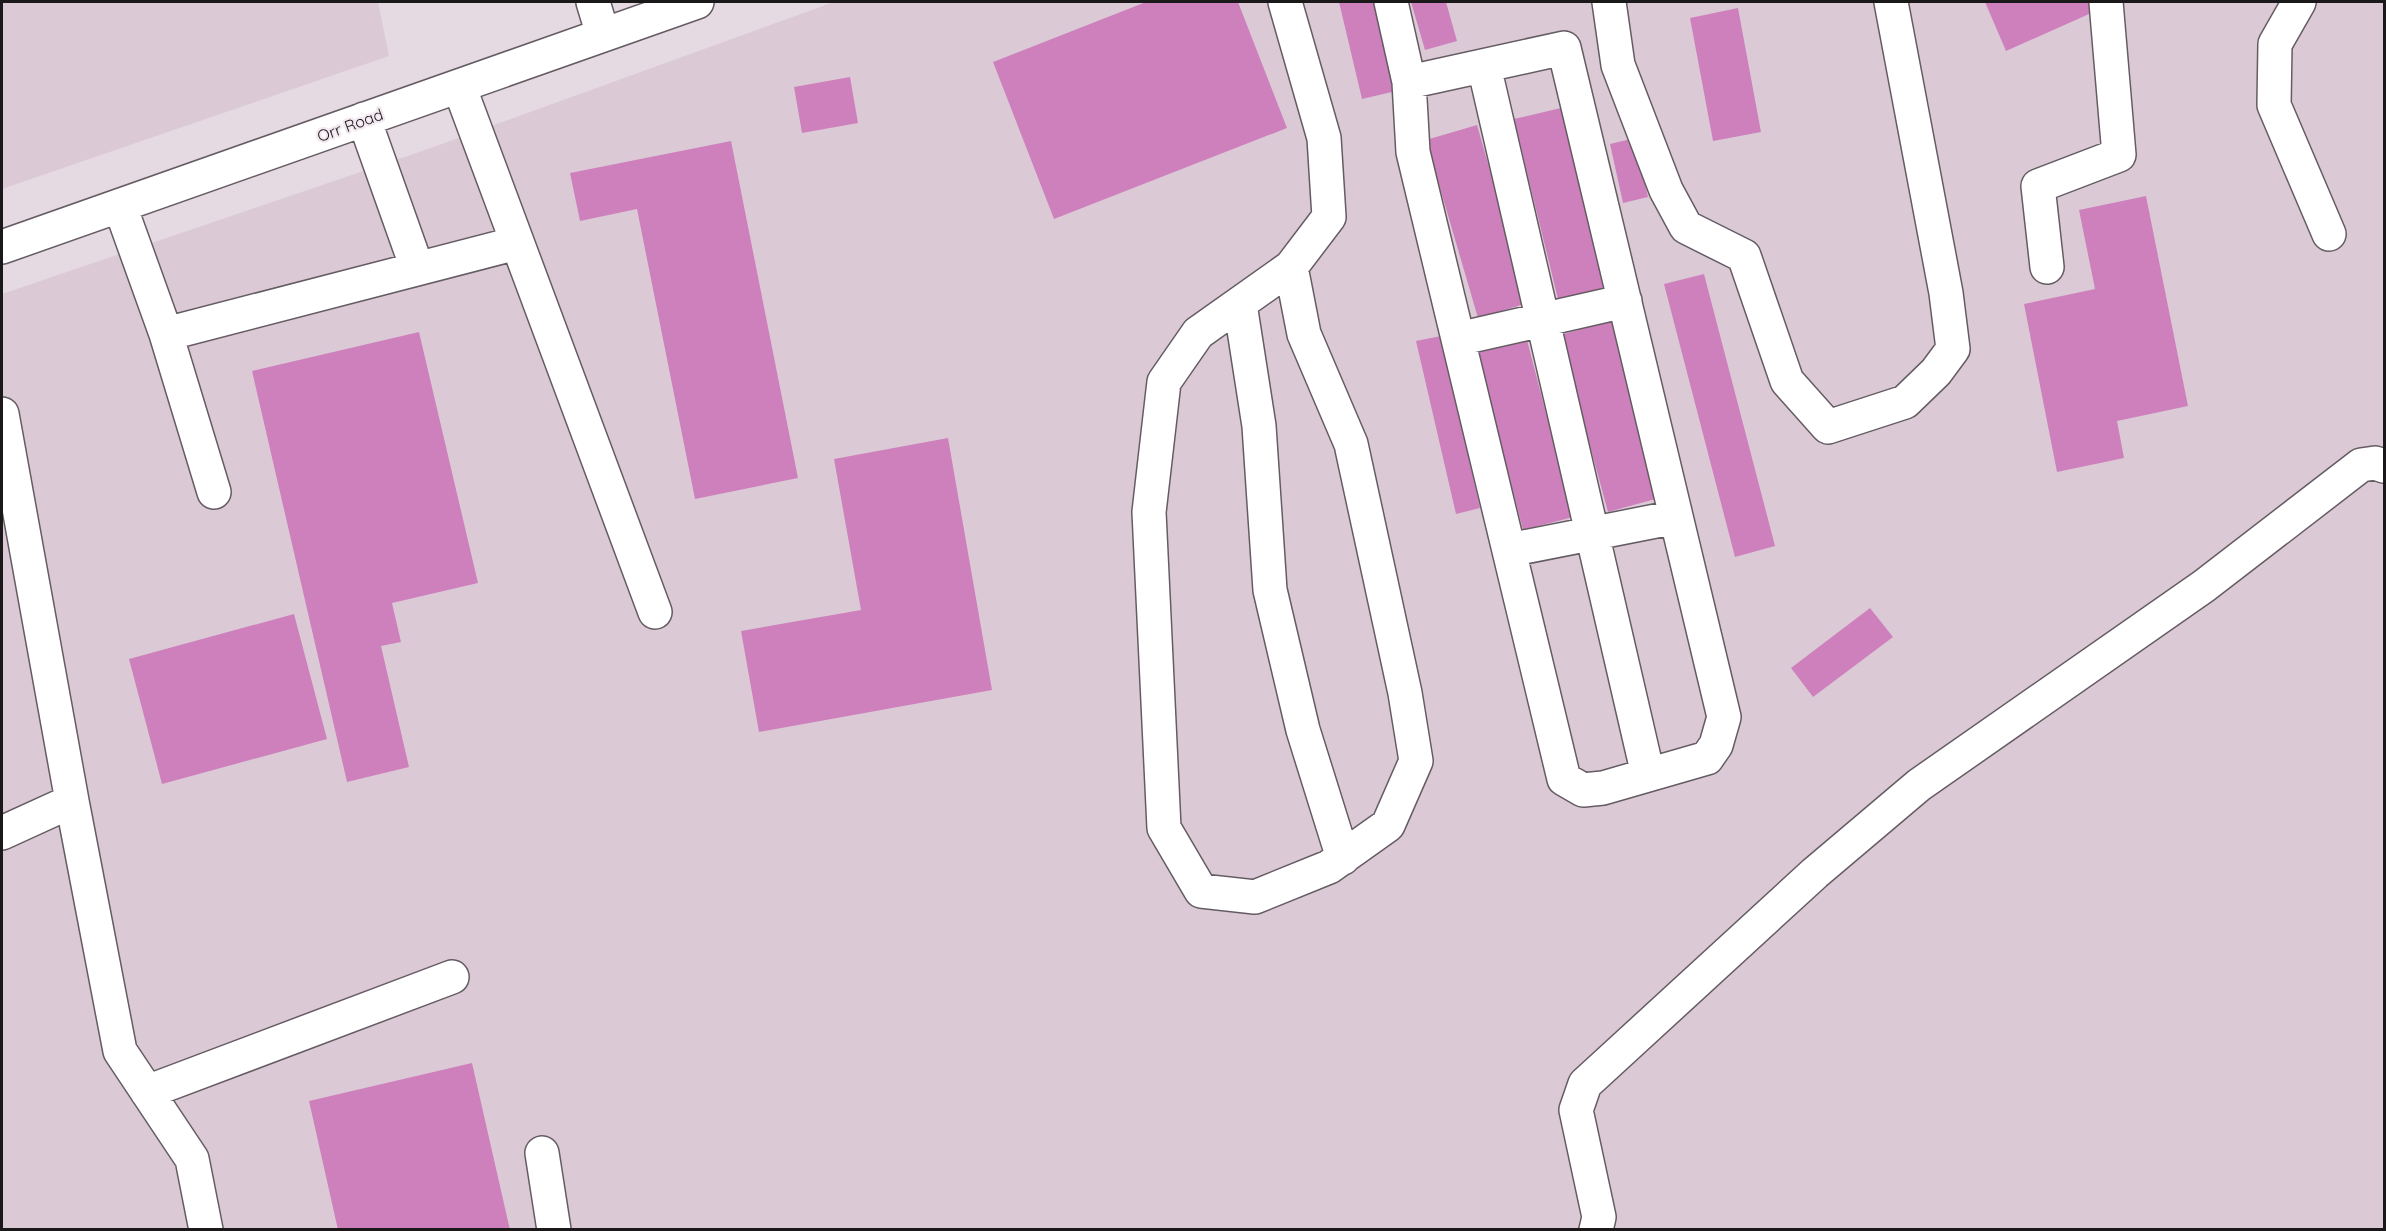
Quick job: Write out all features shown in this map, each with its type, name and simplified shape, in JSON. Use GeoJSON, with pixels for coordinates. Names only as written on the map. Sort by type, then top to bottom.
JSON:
{"type":"FeatureCollection","features":[{"type":"Feature","properties":{"kind":"street"},"geometry":{"type":"LineString","coordinates":[[593,2],[603,35]]}},
{"type":"Feature","properties":{"kind":"street","name":"Orr Road"},"geometry":{"type":"LineString","coordinates":[[2,247],[697,2]]}},
{"type":"Feature","properties":{"kind":"street"},"geometry":{"type":"LineString","coordinates":[[1285,2],[1324,138],[1329,217],[1291,267],[1198,333],[1164,382],[1149,512],[1164,828],[1201,891],[1255,897],[1329,867],[1388,825],[1416,761],[1405,693],[1351,444],[1304,334],[1291,267]]}},
{"type":"Feature","properties":{"kind":"street"},"geometry":{"type":"LineString","coordinates":[[1391,2],[1409,82],[1413,152],[1564,779],[1582,790],[1603,788],[1707,758],[1716,745],[1724,717],[1564,48],[1409,82]]}},
{"type":"Feature","properties":{"kind":"street"},"geometry":{"type":"LineString","coordinates":[[1610,2],[1618,65],[1666,190],[1686,227],[1744,256],[1788,381],[1828,427],[1905,402],[1936,372],[1953,349],[1946,293],[1891,2]]}},
{"type":"Feature","properties":{"kind":"street"},"geometry":{"type":"LineString","coordinates":[[2047,267],[2038,186],[2119,155],[2106,2]]}},
{"type":"Feature","properties":{"kind":"street"},"geometry":{"type":"LineString","coordinates":[[2299,2],[2275,44],[2274,105],[2329,234]]}},
{"type":"Feature","properties":{"kind":"street"},"geometry":{"type":"LineString","coordinates":[[1484,66],[1648,775]]}},
{"type":"Feature","properties":{"kind":"street"},"geometry":{"type":"LineString","coordinates":[[459,86],[656,612]]}},
{"type":"Feature","properties":{"kind":"street"},"geometry":{"type":"LineString","coordinates":[[364,119],[417,268]]}},
{"type":"Feature","properties":{"kind":"street"},"geometry":{"type":"LineString","coordinates":[[120,206],[166,334],[214,492]]}},
{"type":"Feature","properties":{"kind":"street"},"geometry":{"type":"LineString","coordinates":[[166,334],[517,243]]}},
{"type":"Feature","properties":{"kind":"street"},"geometry":{"type":"LineString","coordinates":[[1458,339],[1625,301]]}},
{"type":"Feature","properties":{"kind":"street"},"geometry":{"type":"LineString","coordinates":[[1240,304],[1259,426],[1270,590],[1303,730],[1343,858]]}},
{"type":"Feature","properties":{"kind":"street"},"geometry":{"type":"LineString","coordinates":[[2,414],[120,1051],[192,1159],[206,1230]]}},
{"type":"Feature","properties":{"kind":"street"},"geometry":{"type":"LineString","coordinates":[[1596,1230],[1599,1217],[1576,1110],[1585,1084],[1815,873],[1919,785],[2204,586],[2361,465],[2375,463],[2385,466]]}},
{"type":"Feature","properties":{"kind":"street"},"geometry":{"type":"LineString","coordinates":[[1509,550],[1676,517]]}},
{"type":"Feature","properties":{"kind":"street"},"geometry":{"type":"LineString","coordinates":[[2,833],[72,801]]}},
{"type":"Feature","properties":{"kind":"street"},"geometry":{"type":"LineString","coordinates":[[147,1092],[452,977]]}},
{"type":"Feature","properties":{"kind":"street"},"geometry":{"type":"LineString","coordinates":[[542,1154],[554,1230]]}},
{"type":"Feature","properties":{"kind":"shaded area"},"geometry":{"type":"Polygon","coordinates":[[[2,2],[378,2],[389,56],[2,189],[2,2]]]}},
{"type":"Feature","properties":{"kind":"shaded area"},"geometry":{"type":"Polygon","coordinates":[[[834,2],[2384,2],[2384,1229],[2,1229],[2,294],[425,150],[834,2]]]}},
{"type":"Feature","properties":{"kind":"building"},"geometry":{"type":"Polygon","coordinates":[[[1146,2],[1238,2],[1287,128],[1054,219],[993,62],[1146,2]]]}},
{"type":"Feature","properties":{"kind":"building"},"geometry":{"type":"Polygon","coordinates":[[[1339,2],[1375,2],[1396,91],[1362,99],[1339,2]]]}},
{"type":"Feature","properties":{"kind":"building"},"geometry":{"type":"Polygon","coordinates":[[[1411,2],[1446,2],[1457,41],[1425,50],[1411,2]]]}},
{"type":"Feature","properties":{"kind":"building"},"geometry":{"type":"Polygon","coordinates":[[[1985,2],[2094,2],[2098,10],[2006,51],[1985,2]]]}},
{"type":"Feature","properties":{"kind":"building"},"geometry":{"type":"Polygon","coordinates":[[[1738,8],[1761,132],[1713,141],[1690,18],[1738,8]]]}},
{"type":"Feature","properties":{"kind":"building"},"geometry":{"type":"Polygon","coordinates":[[[850,77],[858,123],[802,133],[794,87],[850,77]]]}},
{"type":"Feature","properties":{"kind":"building"},"geometry":{"type":"Polygon","coordinates":[[[1565,107],[1609,287],[1558,299],[1514,119],[1565,107]]]}},
{"type":"Feature","properties":{"kind":"building"},"geometry":{"type":"Polygon","coordinates":[[[1477,125],[1528,303],[1478,318],[1426,140],[1477,125]]]}},
{"type":"Feature","properties":{"kind":"building"},"geometry":{"type":"Polygon","coordinates":[[[1635,138],[1648,197],[1623,203],[1610,144],[1635,138]]]}},
{"type":"Feature","properties":{"kind":"building"},"geometry":{"type":"Polygon","coordinates":[[[731,141],[798,478],[695,499],[637,209],[580,221],[570,173],[731,141]]]}},
{"type":"Feature","properties":{"kind":"building"},"geometry":{"type":"Polygon","coordinates":[[[2146,196],[2188,406],[2117,421],[2124,458],[2057,472],[2024,304],[2095,289],[2079,210],[2146,196]]]}},
{"type":"Feature","properties":{"kind":"building"},"geometry":{"type":"Polygon","coordinates":[[[1704,274],[1775,546],[1735,557],[1664,284],[1704,274]]]}},
{"type":"Feature","properties":{"kind":"building"},"geometry":{"type":"Polygon","coordinates":[[[1611,321],[1659,498],[1608,512],[1560,335],[1611,321]]]}},
{"type":"Feature","properties":{"kind":"building"},"geometry":{"type":"Polygon","coordinates":[[[419,332],[478,583],[392,603],[401,642],[381,646],[409,767],[347,782],[252,371],[419,332]]]}},
{"type":"Feature","properties":{"kind":"building"},"geometry":{"type":"Polygon","coordinates":[[[1441,336],[1480,508],[1456,514],[1416,341],[1441,336]]]}},
{"type":"Feature","properties":{"kind":"building"},"geometry":{"type":"Polygon","coordinates":[[[1527,340],[1573,517],[1523,530],[1477,353],[1527,340]]]}},
{"type":"Feature","properties":{"kind":"building"},"geometry":{"type":"Polygon","coordinates":[[[948,438],[992,690],[759,732],[741,631],[861,610],[834,459],[948,438]]]}},
{"type":"Feature","properties":{"kind":"building"},"geometry":{"type":"Polygon","coordinates":[[[1870,608],[1893,637],[1813,697],[1791,668],[1870,608]]]}},
{"type":"Feature","properties":{"kind":"building"},"geometry":{"type":"Polygon","coordinates":[[[294,614],[327,739],[162,784],[129,659],[294,614]]]}},
{"type":"Feature","properties":{"kind":"building"},"geometry":{"type":"Polygon","coordinates":[[[472,1063],[510,1230],[338,1230],[309,1101],[472,1063]]]}}]}
